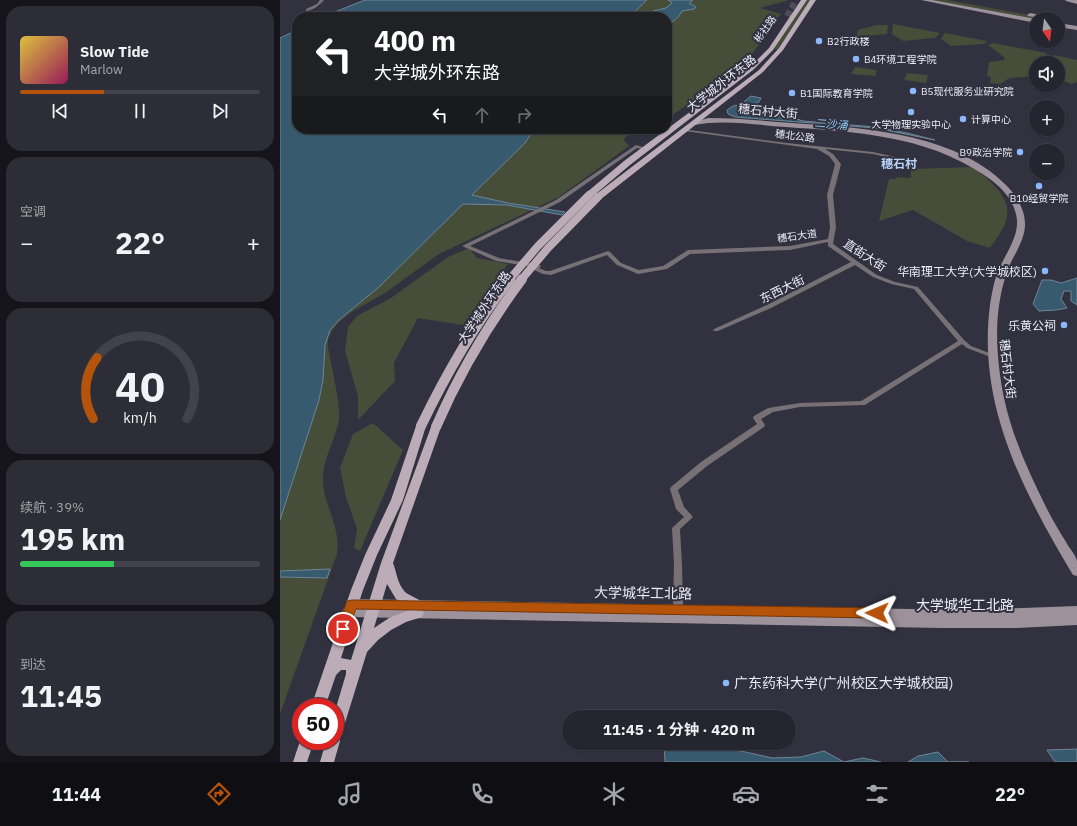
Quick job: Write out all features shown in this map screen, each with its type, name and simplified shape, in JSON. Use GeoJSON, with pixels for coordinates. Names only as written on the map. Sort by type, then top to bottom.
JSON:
{"type":"FeatureCollection","features":[{"type":"Feature","properties":{"kind":"main road","name":"大学城外环东路"},"geometry":{"type":"LineString","coordinates":[[672,127],[743,76],[770,49],[804,0]]}},
{"type":"Feature","properties":{"kind":"main road","name":"大学城外环东路"},"geometry":{"type":"LineString","coordinates":[[344,704],[387,563],[436,426],[470,356],[500,308],[549,246],[598,197],[753,78],[780,50],[813,0]]}},
{"type":"Feature","properties":{"kind":"main road"},"geometry":{"type":"LineString","coordinates":[[924,0],[1029,20]]}},
{"type":"Feature","properties":{"kind":"main road"},"geometry":{"type":"LineString","coordinates":[[950,0],[1029,15]]}},
{"type":"Feature","properties":{"kind":"main road"},"geometry":{"type":"LineString","coordinates":[[1068,0],[1077,2]]}},
{"type":"Feature","properties":{"kind":"main road","name":"彬社路"},"geometry":{"type":"LineString","coordinates":[[707,103],[717,91],[754,59],[787,16]]}},
{"type":"Feature","properties":{"kind":"main road"},"geometry":{"type":"LineString","coordinates":[[1065,21],[1077,23]]}},
{"type":"Feature","properties":{"kind":"main road"},"geometry":{"type":"LineString","coordinates":[[1065,26],[1077,28]]}},
{"type":"Feature","properties":{"kind":"main road"},"geometry":{"type":"LineString","coordinates":[[770,49],[780,50]]}},
{"type":"Feature","properties":{"kind":"main road"},"geometry":{"type":"LineString","coordinates":[[743,76],[750,75],[754,77],[753,78]]}},
{"type":"Feature","properties":{"kind":"main road","name":"穗石村大街"},"geometry":{"type":"LineString","coordinates":[[714,108],[713,111],[716,115],[729,120]]}},
{"type":"Feature","properties":{"kind":"main road","name":"穗石村大街"},"geometry":{"type":"LineString","coordinates":[[694,123],[708,120],[729,120],[868,132],[916,141],[944,150],[973,164],[994,178],[1009,194],[1020,214],[1021,229],[1002,276],[994,310],[992,347],[996,385],[1010,437],[1027,481],[1050,526],[1077,571]]}},
{"type":"Feature","properties":{"kind":"main road","name":"大学城外环东路"},"geometry":{"type":"LineString","coordinates":[[321,698],[350,608],[371,555],[398,500],[421,426],[438,388],[455,358],[495,297],[537,246],[588,195],[663,134]]}},
{"type":"Feature","properties":{"kind":"main road"},"geometry":{"type":"LineString","coordinates":[[359,652],[369,640],[390,624],[418,609],[395,590],[387,563]]}},
{"type":"Feature","properties":{"kind":"main road","name":"大学城华工北路"},"geometry":{"type":"LineString","coordinates":[[350,608],[964,615],[1077,611]]}},
{"type":"Feature","properties":{"kind":"main road","name":"大学城华工北路"},"geometry":{"type":"LineString","coordinates":[[418,609],[948,622],[1010,622],[1077,619]]}},
{"type":"Feature","properties":{"kind":"main road"},"geometry":{"type":"LineString","coordinates":[[328,674],[333,668],[342,664],[352,667],[353,674]]}},
{"type":"Feature","properties":{"kind":"main road"},"geometry":{"type":"LineString","coordinates":[[300,762],[304,750]]}},
{"type":"Feature","properties":{"kind":"main road"},"geometry":{"type":"LineString","coordinates":[[326,762],[330,750]]}},
{"type":"Feature","properties":{"kind":"street"},"geometry":{"type":"LineString","coordinates":[[307,10],[318,5],[322,0]]}},
{"type":"Feature","properties":{"kind":"street","name":"穗北公路"},"geometry":{"type":"LineString","coordinates":[[684,130],[819,148],[873,153],[903,160]]}},
{"type":"Feature","properties":{"kind":"street","name":"穗石大道"},"geometry":{"type":"LineString","coordinates":[[646,149],[636,146],[562,199],[465,246],[495,259],[538,266],[536,269],[548,273],[608,253],[619,264],[635,272],[662,269],[688,252],[702,250],[792,248],[830,240],[832,227],[830,199],[838,164],[829,153],[819,148]]}},
{"type":"Feature","properties":{"kind":"street","name":"直街大街"},"geometry":{"type":"LineString","coordinates":[[830,240],[831,246],[880,279],[916,288],[962,341]]}},
{"type":"Feature","properties":{"kind":"street","name":"东西大街"},"geometry":{"type":"LineString","coordinates":[[716,330],[763,310],[855,263]]}},
{"type":"Feature","properties":{"kind":"street"},"geometry":{"type":"LineString","coordinates":[[678,605],[676,528],[689,517],[680,510],[674,489],[704,464],[761,425],[757,418],[771,410],[800,405],[862,403],[962,341],[969,347],[990,355]]}},
{"type":"Feature","properties":{"kind":"green space"},"geometry":{"type":"Polygon","coordinates":[[[647,0],[789,0],[760,8],[781,14],[750,56],[721,82],[672,116],[672,12],[634,12],[647,0]]]}},
{"type":"Feature","properties":{"kind":"green space"},"geometry":{"type":"Polygon","coordinates":[[[807,0],[810,0],[778,49],[774,49],[807,0]]]}},
{"type":"Feature","properties":{"kind":"green space"},"geometry":{"type":"Polygon","coordinates":[[[927,0],[947,0],[1029,15],[1029,18],[927,0]]]}},
{"type":"Feature","properties":{"kind":"green space"},"geometry":{"type":"Polygon","coordinates":[[[893,24],[940,33],[935,38],[903,41],[892,34],[893,24]]]}},
{"type":"Feature","properties":{"kind":"green space"},"geometry":{"type":"Polygon","coordinates":[[[877,25],[888,25],[887,34],[856,37],[858,30],[877,25]]]}},
{"type":"Feature","properties":{"kind":"green space"},"geometry":{"type":"Polygon","coordinates":[[[945,33],[987,41],[984,44],[951,46],[941,39],[945,33]]]}},
{"type":"Feature","properties":{"kind":"green space"},"geometry":{"type":"Polygon","coordinates":[[[993,43],[1046,53],[1047,56],[1029,56],[1029,77],[1010,78],[1000,84],[990,83],[991,77],[987,76],[989,62],[1004,60],[1005,58],[988,45],[993,43]]]}},
{"type":"Feature","properties":{"kind":"green space"},"geometry":{"type":"Polygon","coordinates":[[[1065,57],[1077,60],[1077,82],[1072,84],[1065,82],[1065,57]]]}},
{"type":"Feature","properties":{"kind":"green space"},"geometry":{"type":"Polygon","coordinates":[[[855,67],[877,70],[875,76],[851,74],[855,67]]]}},
{"type":"Feature","properties":{"kind":"green space"},"geometry":{"type":"Polygon","coordinates":[[[907,73],[928,75],[926,83],[904,80],[907,73]]]}},
{"type":"Feature","properties":{"kind":"green space"},"geometry":{"type":"Polygon","coordinates":[[[531,134],[638,134],[627,136],[623,139],[629,146],[559,197],[439,254],[385,293],[350,313],[338,323],[332,331],[328,339],[328,347],[337,394],[339,420],[325,464],[323,479],[326,498],[338,544],[337,554],[280,714],[280,520],[319,400],[323,380],[325,341],[334,324],[379,287],[459,206],[525,143],[531,134]]]}},
{"type":"Feature","properties":{"kind":"green space"},"geometry":{"type":"Polygon","coordinates":[[[972,167],[993,184],[1004,199],[1007,207],[1005,224],[990,248],[967,241],[913,210],[879,221],[889,179],[897,179],[896,177],[911,178],[911,169],[972,167]]]}},
{"type":"Feature","properties":{"kind":"green space"},"geometry":{"type":"Polygon","coordinates":[[[469,248],[477,258],[508,264],[463,325],[418,318],[394,363],[395,381],[358,420],[358,396],[345,351],[348,327],[357,316],[391,298],[448,257],[469,248]]]}},
{"type":"Feature","properties":{"kind":"green space"},"geometry":{"type":"Polygon","coordinates":[[[373,423],[403,450],[360,551],[354,548],[357,529],[346,497],[340,468],[353,434],[373,423]]]}},
{"type":"Feature","properties":{"kind":"water"},"geometry":{"type":"Polygon","coordinates":[[[365,0],[647,0],[634,12],[335,12],[365,0]]]}},
{"type":"Feature","properties":{"kind":"water"},"geometry":{"type":"Polygon","coordinates":[[[668,0],[693,0],[689,3],[696,7],[694,9],[682,11],[676,19],[672,21],[672,12],[653,12],[666,8],[672,3],[668,0]]]}},
{"type":"Feature","properties":{"kind":"water"},"geometry":{"type":"Polygon","coordinates":[[[292,32],[292,134],[531,134],[525,143],[472,195],[508,203],[565,212],[562,215],[507,205],[463,204],[379,287],[340,319],[330,330],[325,345],[323,380],[319,400],[280,520],[280,38],[292,32]]]}},
{"type":"Feature","properties":{"kind":"water","name":"二沙涌"},"geometry":{"type":"Polygon","coordinates":[[[751,96],[761,98],[759,102],[753,104],[750,108],[753,113],[764,116],[788,116],[803,121],[876,127],[935,140],[875,128],[735,117],[728,114],[727,110],[733,106],[740,105],[751,96]]]}},
{"type":"Feature","properties":{"kind":"water"},"geometry":{"type":"Polygon","coordinates":[[[1077,278],[1077,305],[1071,301],[1071,291],[1064,291],[1061,299],[1067,308],[1039,311],[1033,304],[1042,280],[1051,280],[1061,283],[1077,278]]]}},
{"type":"Feature","properties":{"kind":"water"},"geometry":{"type":"Polygon","coordinates":[[[330,569],[327,578],[280,577],[280,571],[330,569]]]}},
{"type":"Feature","properties":{"kind":"water"},"geometry":{"type":"Polygon","coordinates":[[[1077,749],[1077,762],[1055,762],[1047,750],[1077,749]]]}},
{"type":"Feature","properties":{"kind":"water"},"geometry":{"type":"Polygon","coordinates":[[[664,750],[731,750],[772,758],[801,757],[824,751],[844,762],[665,762],[664,750]]]}},
{"type":"Feature","properties":{"kind":"water"},"geometry":{"type":"Polygon","coordinates":[[[938,752],[948,762],[908,762],[918,756],[938,752]]]}},
{"type":"Feature","properties":{"kind":"water"},"geometry":{"type":"Polygon","coordinates":[[[863,758],[881,762],[844,762],[863,758]]]}},
{"type":"Feature","properties":{"kind":"tunnel"},"geometry":{"type":"LineString","coordinates":[[787,16],[796,0]]}},
{"type":"Feature","properties":{"kind":"place","name":"B2行政楼"},"geometry":{"type":"Point","coordinates":[819,41]}},
{"type":"Feature","properties":{"kind":"place","name":"B4环境工程学院"},"geometry":{"type":"Point","coordinates":[856,59]}},
{"type":"Feature","properties":{"kind":"place","name":"B5现代服务业研究院"},"geometry":{"type":"Point","coordinates":[913,91]}},
{"type":"Feature","properties":{"kind":"place","name":"B1国际教育学院"},"geometry":{"type":"Point","coordinates":[792,93]}},
{"type":"Feature","properties":{"kind":"place","name":"大学物理实验中心"},"geometry":{"type":"Point","coordinates":[911,112]}},
{"type":"Feature","properties":{"kind":"place","name":"计算中心"},"geometry":{"type":"Point","coordinates":[963,119]}},
{"type":"Feature","properties":{"kind":"place","name":"B9政治学院"},"geometry":{"type":"Point","coordinates":[1020,152]}},
{"type":"Feature","properties":{"kind":"place","name":"B10经贸学院"},"geometry":{"type":"Point","coordinates":[1039,186]}},
{"type":"Feature","properties":{"kind":"place","name":"华南理工大学(大学城校区)"},"geometry":{"type":"Point","coordinates":[1045,271]}},
{"type":"Feature","properties":{"kind":"place","name":"乐黄公祠"},"geometry":{"type":"Point","coordinates":[1064,325]}},
{"type":"Feature","properties":{"kind":"place","name":"广东药科大学(广州校区大学城校园)"},"geometry":{"type":"Point","coordinates":[726,683]}},
{"type":"Feature","properties":{"kind":"district","name":"穗石村"},"geometry":{"type":"Point","coordinates":[899,163]}},
{"type":"Feature","properties":{"kind":"route"},"geometry":{"type":"LineString","coordinates":[[343,629],[352,604],[877,613]]}}]}
